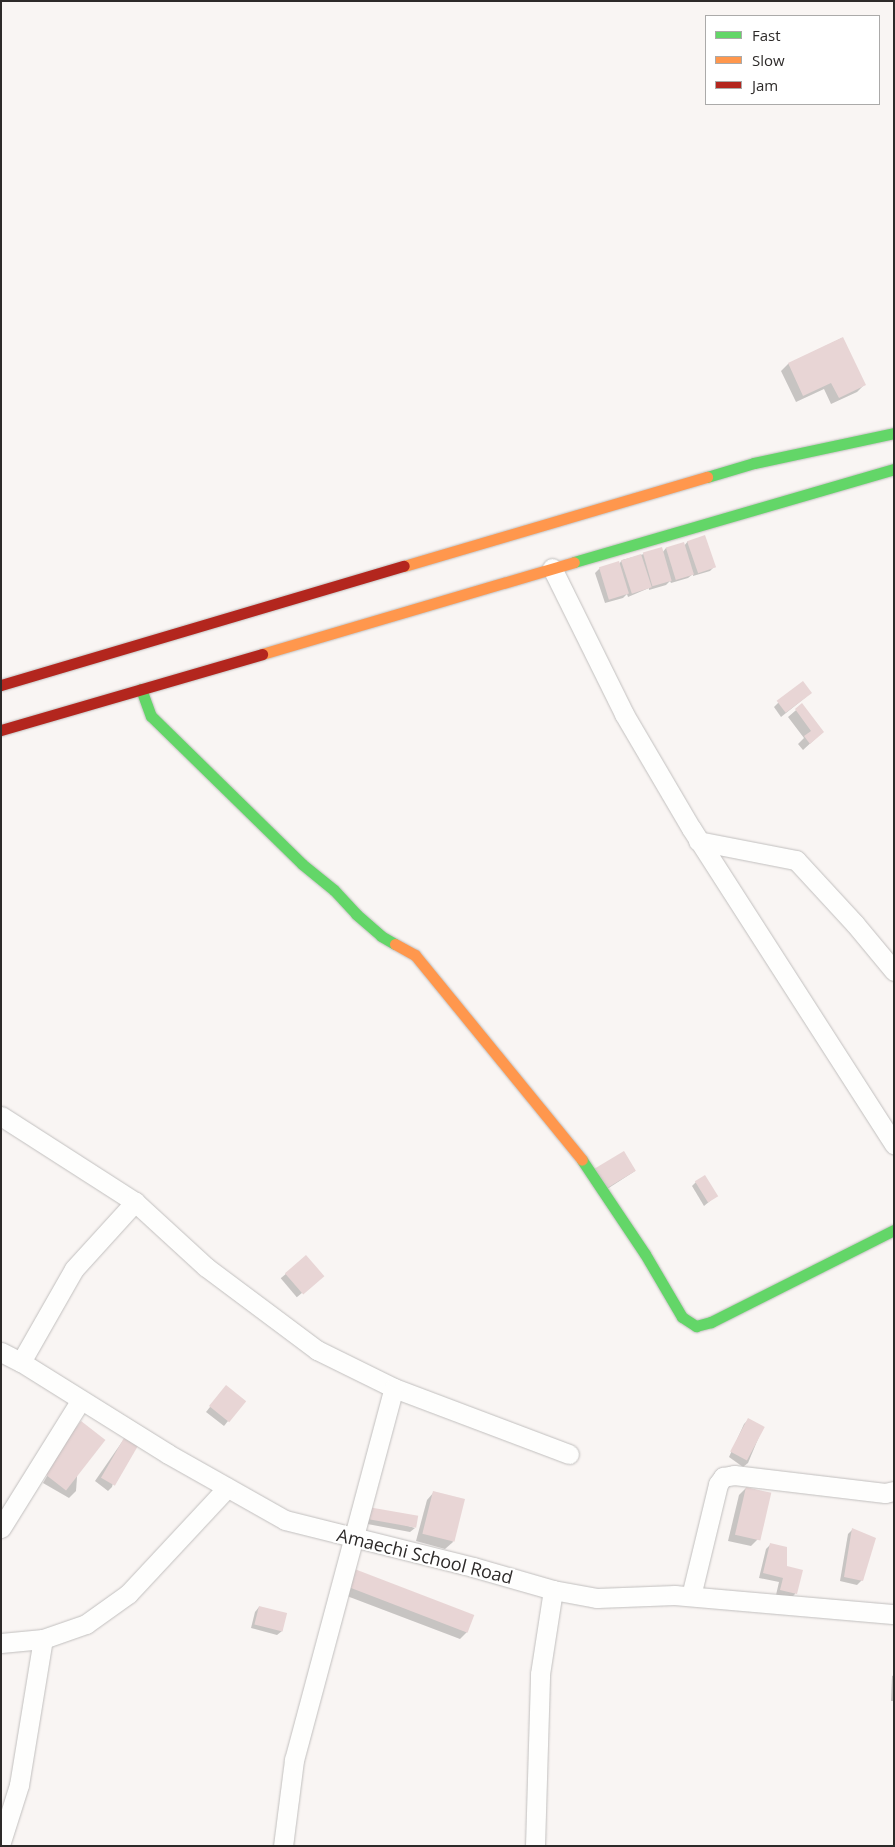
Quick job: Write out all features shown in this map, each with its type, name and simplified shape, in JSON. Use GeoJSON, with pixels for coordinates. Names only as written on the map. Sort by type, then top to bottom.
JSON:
{"type":"FeatureCollection","features":[{"type":"Feature","properties":{"kind":"main road"},"geometry":{"type":"LineString","coordinates":[[1,685],[754,463],[894,433]]}},
{"type":"Feature","properties":{"kind":"main road"},"geometry":{"type":"LineString","coordinates":[[1,730],[894,469]]}},
{"type":"Feature","properties":{"kind":"main road"},"geometry":{"type":"LineString","coordinates":[[141,689],[151,716],[302,864],[334,890],[356,914],[381,936],[415,955],[571,1144],[645,1254],[682,1317],[696,1326],[711,1322],[894,1230]]}},
{"type":"Feature","properties":{"kind":"street"},"geometry":{"type":"LineString","coordinates":[[552,568],[624,714],[698,841],[894,1144]]}},
{"type":"Feature","properties":{"kind":"street"},"geometry":{"type":"LineString","coordinates":[[698,841],[796,860],[855,924],[894,971]]}},
{"type":"Feature","properties":{"kind":"street"},"geometry":{"type":"LineString","coordinates":[[1,1116],[135,1202],[206,1267],[317,1350],[394,1388],[569,1454]]}},
{"type":"Feature","properties":{"kind":"street"},"geometry":{"type":"LineString","coordinates":[[21,1362],[74,1269],[135,1202]]}},
{"type":"Feature","properties":{"kind":"street","name":"Amaechi School Road"},"geometry":{"type":"LineString","coordinates":[[1,1352],[21,1362],[80,1401],[285,1520],[473,1567],[553,1590],[597,1598],[692,1596],[894,1614]]}},
{"type":"Feature","properties":{"kind":"street"},"geometry":{"type":"LineString","coordinates":[[283,1846],[294,1760],[394,1388]]}},
{"type":"Feature","properties":{"kind":"street"},"geometry":{"type":"LineString","coordinates":[[1,1528],[80,1401]]}},
{"type":"Feature","properties":{"kind":"street"},"geometry":{"type":"LineString","coordinates":[[692,1596],[718,1484],[723,1477],[734,1475],[885,1493],[894,1491]]}},
{"type":"Feature","properties":{"kind":"street"},"geometry":{"type":"LineString","coordinates":[[1,1644],[43,1639],[86,1624],[128,1594],[228,1488]]}},
{"type":"Feature","properties":{"kind":"street"},"geometry":{"type":"LineString","coordinates":[[536,1846],[540,1674],[553,1590]]}},
{"type":"Feature","properties":{"kind":"street"},"geometry":{"type":"LineString","coordinates":[[1,1842],[19,1785],[43,1639]]}},
{"type":"Feature","properties":{"kind":"building"},"geometry":{"type":"Polygon","coordinates":[[[843,337],[866,385],[839,398],[831,383],[803,396],[788,363],[843,337]]]}},
{"type":"Feature","properties":{"kind":"building"},"geometry":{"type":"Polygon","coordinates":[[[705,535],[716,567],[698,573],[687,541],[705,535]]]}},
{"type":"Feature","properties":{"kind":"building"},"geometry":{"type":"Polygon","coordinates":[[[684,542],[694,575],[676,580],[666,548],[684,542]]]}},
{"type":"Feature","properties":{"kind":"building"},"geometry":{"type":"Polygon","coordinates":[[[662,547],[672,581],[652,586],[643,553],[662,547]]]}},
{"type":"Feature","properties":{"kind":"building"},"geometry":{"type":"Polygon","coordinates":[[[641,554],[652,587],[632,594],[621,560],[641,554]]]}},
{"type":"Feature","properties":{"kind":"building"},"geometry":{"type":"Polygon","coordinates":[[[619,561],[629,594],[609,600],[599,567],[619,561]]]}},
{"type":"Feature","properties":{"kind":"building"},"geometry":{"type":"Polygon","coordinates":[[[803,681],[812,693],[786,713],[777,701],[803,681]]]}},
{"type":"Feature","properties":{"kind":"building"},"geometry":{"type":"Polygon","coordinates":[[[802,703],[824,732],[810,744],[804,736],[811,731],[795,709],[802,703]]]}},
{"type":"Feature","properties":{"kind":"building"},"geometry":{"type":"Polygon","coordinates":[[[624,1151],[636,1171],[606,1189],[594,1169],[624,1151]]]}},
{"type":"Feature","properties":{"kind":"building"},"geometry":{"type":"Polygon","coordinates":[[[705,1175],[718,1196],[708,1203],[695,1181],[705,1175]]]}},
{"type":"Feature","properties":{"kind":"building"},"geometry":{"type":"Polygon","coordinates":[[[306,1255],[324,1276],[303,1295],[285,1273],[306,1255]]]}},
{"type":"Feature","properties":{"kind":"building"},"geometry":{"type":"Polygon","coordinates":[[[226,1385],[246,1401],[229,1422],[209,1406],[226,1385]]]}},
{"type":"Feature","properties":{"kind":"building"},"geometry":{"type":"Polygon","coordinates":[[[748,1418],[765,1427],[747,1460],[730,1452],[748,1418]]]}},
{"type":"Feature","properties":{"kind":"building"},"geometry":{"type":"Polygon","coordinates":[[[81,1421],[105,1440],[66,1491],[42,1471],[81,1421]]]}},
{"type":"Feature","properties":{"kind":"building"},"geometry":{"type":"Polygon","coordinates":[[[124,1438],[138,1446],[115,1486],[101,1478],[124,1438]]]}},
{"type":"Feature","properties":{"kind":"building"},"geometry":{"type":"Polygon","coordinates":[[[746,1487],[771,1493],[760,1541],[735,1535],[746,1487]]]}},
{"type":"Feature","properties":{"kind":"building"},"geometry":{"type":"Polygon","coordinates":[[[433,1491],[465,1499],[454,1542],[422,1534],[433,1491]]]}},
{"type":"Feature","properties":{"kind":"building"},"geometry":{"type":"Polygon","coordinates":[[[368,1507],[418,1516],[416,1528],[366,1519],[368,1507]]]}},
{"type":"Feature","properties":{"kind":"building"},"geometry":{"type":"Polygon","coordinates":[[[852,1528],[876,1538],[863,1581],[844,1577],[852,1528]]]}},
{"type":"Feature","properties":{"kind":"building"},"geometry":{"type":"Polygon","coordinates":[[[770,1543],[787,1547],[787,1566],[803,1570],[797,1594],[780,1590],[783,1578],[763,1573],[770,1543]]]}},
{"type":"Feature","properties":{"kind":"building"},"geometry":{"type":"Polygon","coordinates":[[[352,1568],[474,1615],[467,1633],[345,1586],[352,1568]]]}},
{"type":"Feature","properties":{"kind":"building"},"geometry":{"type":"Polygon","coordinates":[[[259,1606],[287,1613],[283,1631],[254,1624],[259,1606]]]}},
{"type":"Feature","properties":{"kind":"traffic: fast"},"geometry":{"type":"LineString","coordinates":[[707,477],[754,463],[894,433]]}},
{"type":"Feature","properties":{"kind":"traffic: fast"},"geometry":{"type":"LineString","coordinates":[[574,562],[894,469]]}},
{"type":"Feature","properties":{"kind":"traffic: fast"},"geometry":{"type":"LineString","coordinates":[[141,689],[151,716],[302,864],[334,890],[356,914],[381,936],[395,944]]}},
{"type":"Feature","properties":{"kind":"traffic: fast"},"geometry":{"type":"LineString","coordinates":[[582,1160],[645,1254],[682,1317],[696,1326],[711,1322],[894,1230]]}},
{"type":"Feature","properties":{"kind":"traffic: slow"},"geometry":{"type":"LineString","coordinates":[[404,566],[707,477]]}},
{"type":"Feature","properties":{"kind":"traffic: slow"},"geometry":{"type":"LineString","coordinates":[[262,654],[574,562]]}},
{"type":"Feature","properties":{"kind":"traffic: slow"},"geometry":{"type":"LineString","coordinates":[[395,944],[415,955],[582,1160]]}},
{"type":"Feature","properties":{"kind":"traffic: jam"},"geometry":{"type":"LineString","coordinates":[[1,685],[404,566]]}},
{"type":"Feature","properties":{"kind":"traffic: jam"},"geometry":{"type":"LineString","coordinates":[[1,730],[262,654]]}}]}
